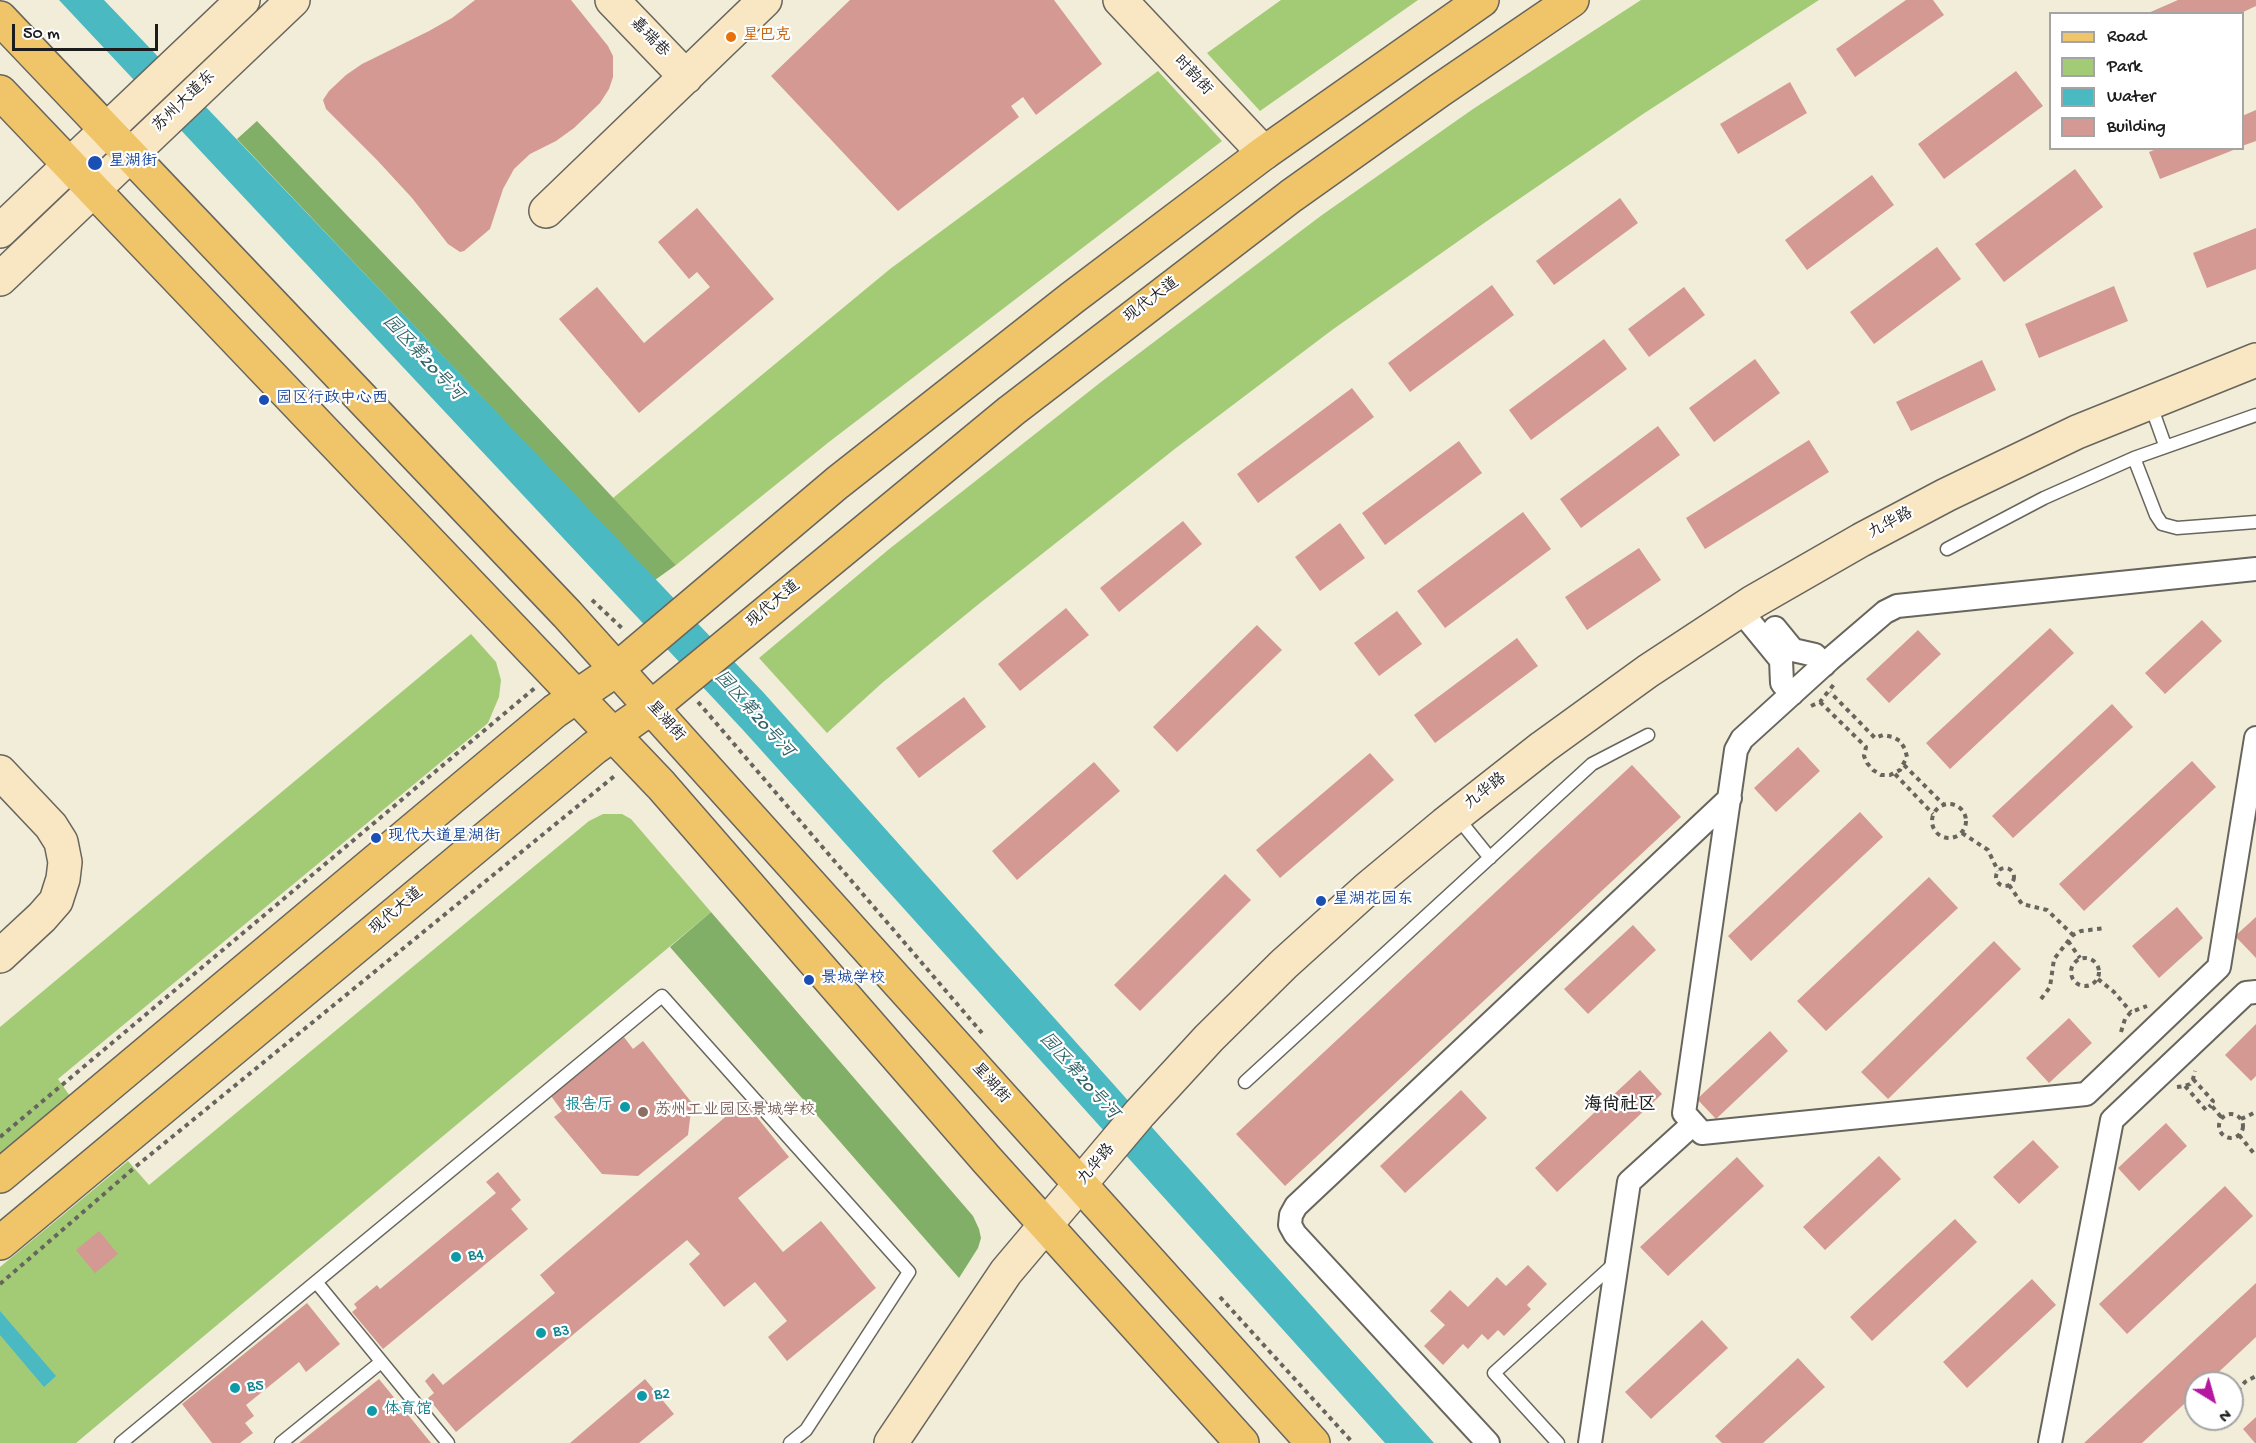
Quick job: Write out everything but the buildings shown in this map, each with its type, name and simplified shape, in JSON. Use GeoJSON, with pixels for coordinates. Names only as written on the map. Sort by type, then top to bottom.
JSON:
{"type":"FeatureCollection","features":[{"type":"Feature","properties":{"kind":"main road"},"geometry":{"type":"LineString","coordinates":[[0,1176],[549,690],[617,669],[837,483],[1072,298],[1264,153],[1482,0]]}},
{"type":"Feature","properties":{"kind":"main road","name":"现代大道"},"geometry":{"type":"LineString","coordinates":[[0,1243],[603,741],[662,718],[693,691],[727,644],[934,473],[1175,283],[1440,90],[1572,0]]}},
{"type":"Feature","properties":{"kind":"main road","name":"星湖街"},"geometry":{"type":"LineString","coordinates":[[0,18],[129,155],[604,632],[617,669],[1313,1443]]}},
{"type":"Feature","properties":{"kind":"main road"},"geometry":{"type":"LineString","coordinates":[[0,92],[549,690],[603,741],[661,785],[1045,1226],[1242,1443]]}},
{"type":"Feature","properties":{"kind":"street","name":"苏州大道东"},"geometry":{"type":"LineString","coordinates":[[0,231],[243,0]]}},
{"type":"Feature","properties":{"kind":"street","name":"苏州大道东"},"geometry":{"type":"LineString","coordinates":[[0,279],[293,0]]}},
{"type":"Feature","properties":{"kind":"street","name":"嘉瑞巷"},"geometry":{"type":"LineString","coordinates":[[612,0],[686,76]]}},
{"type":"Feature","properties":{"kind":"street"},"geometry":{"type":"LineString","coordinates":[[546,211],[765,0]]}},
{"type":"Feature","properties":{"kind":"street","name":"时韵街"},"geometry":{"type":"LineString","coordinates":[[1120,0],[1264,153]]}},
{"type":"Feature","properties":{"kind":"street","name":"九华路"},"geometry":{"type":"LineString","coordinates":[[891,1443],[1006,1272],[1140,1113],[1209,1038],[1284,964],[1367,889],[1456,816],[1543,747],[1638,678],[1747,606],[1861,540],[1946,495],[2077,432],[2256,360]]}},
{"type":"Feature","properties":{"kind":"street"},"geometry":{"type":"LineString","coordinates":[[2256,569],[1897,606],[1885,612],[1738,744],[1684,1113],[1702,1133],[2086,1094],[2219,967],[2256,738]]}},
{"type":"Feature","properties":{"kind":"street"},"geometry":{"type":"LineString","coordinates":[[1747,606],[1793,650],[1815,655],[1824,665]]}},
{"type":"Feature","properties":{"kind":"street"},"geometry":{"type":"LineString","coordinates":[[1747,606],[1781,660],[1782,683],[1792,694]]}},
{"type":"Feature","properties":{"kind":"street"},"geometry":{"type":"LineString","coordinates":[[0,772],[51,826],[61,842],[64,862],[63,879],[56,901],[0,956]]}},
{"type":"Feature","properties":{"kind":"street"},"geometry":{"type":"LineString","coordinates":[[1488,1443],[1295,1234],[1290,1225],[1291,1215],[1296,1206],[1730,798]]}},
{"type":"Feature","properties":{"kind":"street"},"geometry":{"type":"LineString","coordinates":[[2050,1443],[2112,1120],[2251,992],[2219,967]]}},
{"type":"Feature","properties":{"kind":"street"},"geometry":{"type":"LineString","coordinates":[[2086,1094],[2112,1120]]}},
{"type":"Feature","properties":{"kind":"street"},"geometry":{"type":"LineString","coordinates":[[1590,1443],[1629,1182],[1693,1124]]}},
{"type":"Feature","properties":{"kind":"lane"},"geometry":{"type":"LineString","coordinates":[[2150,402],[2165,445]]}},
{"type":"Feature","properties":{"kind":"lane"},"geometry":{"type":"LineString","coordinates":[[1947,549],[2044,498],[2134,458],[2165,445],[2256,415]]}},
{"type":"Feature","properties":{"kind":"lane"},"geometry":{"type":"LineString","coordinates":[[2134,458],[2156,515],[2162,524],[2177,528],[2256,522]]}},
{"type":"Feature","properties":{"kind":"lane"},"geometry":{"type":"LineString","coordinates":[[1245,1082],[1592,764],[1648,735]]}},
{"type":"Feature","properties":{"kind":"lane"},"geometry":{"type":"LineString","coordinates":[[1456,816],[1490,858]]}},
{"type":"Feature","properties":{"kind":"lane"},"geometry":{"type":"LineString","coordinates":[[121,1443],[662,996],[909,1272],[806,1430],[790,1443]]}},
{"type":"Feature","properties":{"kind":"lane"},"geometry":{"type":"LineString","coordinates":[[1558,1443],[1494,1373],[1617,1262]]}},
{"type":"Feature","properties":{"kind":"lane"},"geometry":{"type":"LineString","coordinates":[[316,1283],[448,1443]]}},
{"type":"Feature","properties":{"kind":"lane"},"geometry":{"type":"LineString","coordinates":[[281,1443],[381,1362]]}},
{"type":"Feature","properties":{"kind":"path"},"geometry":{"type":"LineString","coordinates":[[0,1137],[549,690]]}},
{"type":"Feature","properties":{"kind":"path"},"geometry":{"type":"LineString","coordinates":[[662,718],[693,691]]}},
{"type":"Feature","properties":{"kind":"path"},"geometry":{"type":"LineString","coordinates":[[1820,702],[1866,747],[1864,756],[1873,770],[1881,775],[1895,774],[1904,765],[1905,749],[1900,741],[1883,735],[1875,738],[1830,692]]}},
{"type":"Feature","properties":{"kind":"path"},"geometry":{"type":"LineString","coordinates":[[603,741],[617,774],[623,780]]}},
{"type":"Feature","properties":{"kind":"path"},"geometry":{"type":"LineString","coordinates":[[1904,765],[1944,805]]}},
{"type":"Feature","properties":{"kind":"path"},"geometry":{"type":"LineString","coordinates":[[0,1284],[144,1161],[617,774]]}},
{"type":"Feature","properties":{"kind":"path"},"geometry":{"type":"LineString","coordinates":[[1895,774],[1934,814]]}},
{"type":"Feature","properties":{"kind":"path"},"geometry":{"type":"LineString","coordinates":[[1944,805],[1955,805],[1964,812],[1967,822],[1962,833],[1950,838],[1939,835],[1933,825],[1934,814],[1937,808],[1944,805]]}},
{"type":"Feature","properties":{"kind":"path"},"geometry":{"type":"LineString","coordinates":[[1962,833],[1988,850],[1998,872],[1997,882],[2009,885]]}},
{"type":"Feature","properties":{"kind":"path"},"geometry":{"type":"LineString","coordinates":[[1998,872],[2004,868],[2012,872],[2013,880],[2009,885]]}},
{"type":"Feature","properties":{"kind":"path"},"geometry":{"type":"LineString","coordinates":[[2009,885],[2022,904],[2048,910],[2073,935]]}},
{"type":"Feature","properties":{"kind":"path"},"geometry":{"type":"LineString","coordinates":[[2041,999],[2050,987],[2054,959],[2073,935],[2081,931],[2106,928]]}},
{"type":"Feature","properties":{"kind":"path"},"geometry":{"type":"LineString","coordinates":[[2068,941],[2080,958]]}},
{"type":"Feature","properties":{"kind":"path"},"geometry":{"type":"LineString","coordinates":[[2080,958],[2086,958],[2095,962],[2100,972],[2098,979],[2087,987],[2080,986],[2074,982],[2071,968],[2080,958]]}},
{"type":"Feature","properties":{"kind":"path"},"geometry":{"type":"LineString","coordinates":[[2098,979],[2110,988],[2131,1012]]}},
{"type":"Feature","properties":{"kind":"path"},"geometry":{"type":"LineString","coordinates":[[2185,1086],[2206,1110],[2213,1101],[2193,1079]]}},
{"type":"Feature","properties":{"kind":"path"},"geometry":{"type":"LineString","coordinates":[[2211,1105],[2222,1118]]}},
{"type":"Feature","properties":{"kind":"path"},"geometry":{"type":"LineString","coordinates":[[2241,1119],[2256,1112]]}},
{"type":"Feature","properties":{"kind":"path"},"geometry":{"type":"LineString","coordinates":[[2234,1114],[2241,1119],[2243,1127],[2240,1135],[2232,1138],[2224,1136],[2219,1126],[2222,1118],[2234,1114]]}},
{"type":"Feature","properties":{"kind":"path"},"geometry":{"type":"LineString","coordinates":[[2240,1135],[2256,1156]]}},
{"type":"Feature","properties":{"kind":"green space"},"geometry":{"type":"Polygon","coordinates":[[[1281,0],[1418,0],[1260,111],[1207,53],[1281,0]]]}},
{"type":"Feature","properties":{"kind":"green space"},"geometry":{"type":"Polygon","coordinates":[[[1641,0],[1819,0],[1643,114],[1332,330],[1176,448],[980,603],[882,683],[827,733],[759,658],[888,550],[1101,382],[1322,215],[1473,109],[1641,0]]]}},
{"type":"Feature","properties":{"kind":"green space"},"geometry":{"type":"Polygon","coordinates":[[[1158,71],[1222,141],[829,442],[676,565],[613,498],[890,269],[1158,71]]]}},
{"type":"Feature","properties":{"kind":"green space"},"geometry":{"type":"Polygon","coordinates":[[[257,121],[676,565],[655,580],[237,139],[257,121]]]}},
{"type":"Feature","properties":{"kind":"green space"},"geometry":{"type":"Polygon","coordinates":[[[471,634],[496,662],[501,680],[499,697],[488,723],[58,1079],[72,1099],[0,1159],[0,1027],[471,634]]]}},
{"type":"Feature","properties":{"kind":"green space"},"geometry":{"type":"Polygon","coordinates":[[[603,814],[622,814],[631,819],[711,912],[76,1443],[0,1443],[0,1267],[128,1161],[149,1185],[589,821],[603,814]]]}},
{"type":"Feature","properties":{"kind":"green space"},"geometry":{"type":"Polygon","coordinates":[[[711,912],[973,1216],[981,1238],[978,1248],[959,1278],[670,947],[711,912]]]}},
{"type":"Feature","properties":{"kind":"water","name":"园区第20号河"},"geometry":{"type":"Polygon","coordinates":[[[59,0],[104,0],[125,22],[763,692],[1434,1443],[1385,1443],[743,730],[59,0]]]}},
{"type":"Feature","properties":{"kind":"water"},"geometry":{"type":"Polygon","coordinates":[[[0,1311],[56,1376],[44,1387],[0,1335],[0,1311]]]}},
{"type":"Feature","properties":{"kind":"place","name":"星巴克"},"geometry":{"type":"Point","coordinates":[731,37]}},
{"type":"Feature","properties":{"kind":"place","name":"星湖街"},"geometry":{"type":"Point","coordinates":[95,163]}},
{"type":"Feature","properties":{"kind":"place","name":"园区行政中心西"},"geometry":{"type":"Point","coordinates":[264,400]}},
{"type":"Feature","properties":{"kind":"place","name":"现代大道星湖街"},"geometry":{"type":"Point","coordinates":[376,838]}},
{"type":"Feature","properties":{"kind":"place","name":"星湖花园东"},"geometry":{"type":"Point","coordinates":[1321,901]}},
{"type":"Feature","properties":{"kind":"place","name":"景城学校"},"geometry":{"type":"Point","coordinates":[809,980]}},
{"type":"Feature","properties":{"kind":"place","name":"报告厅"},"geometry":{"type":"Point","coordinates":[625,1107]}},
{"type":"Feature","properties":{"kind":"place","name":"苏州工业园区景城学校"},"geometry":{"type":"Point","coordinates":[643,1112]}},
{"type":"Feature","properties":{"kind":"place","name":"B4"},"geometry":{"type":"Point","coordinates":[456,1257]}},
{"type":"Feature","properties":{"kind":"place","name":"B3"},"geometry":{"type":"Point","coordinates":[541,1333]}},
{"type":"Feature","properties":{"kind":"place","name":"B5"},"geometry":{"type":"Point","coordinates":[235,1388]}},
{"type":"Feature","properties":{"kind":"place","name":"B2"},"geometry":{"type":"Point","coordinates":[642,1396]}},
{"type":"Feature","properties":{"kind":"place","name":"体育馆"},"geometry":{"type":"Point","coordinates":[372,1411]}},
{"type":"Feature","properties":{"kind":"district","name":"海尚社区"},"geometry":{"type":"Point","coordinates":[1620,1106]}}]}
